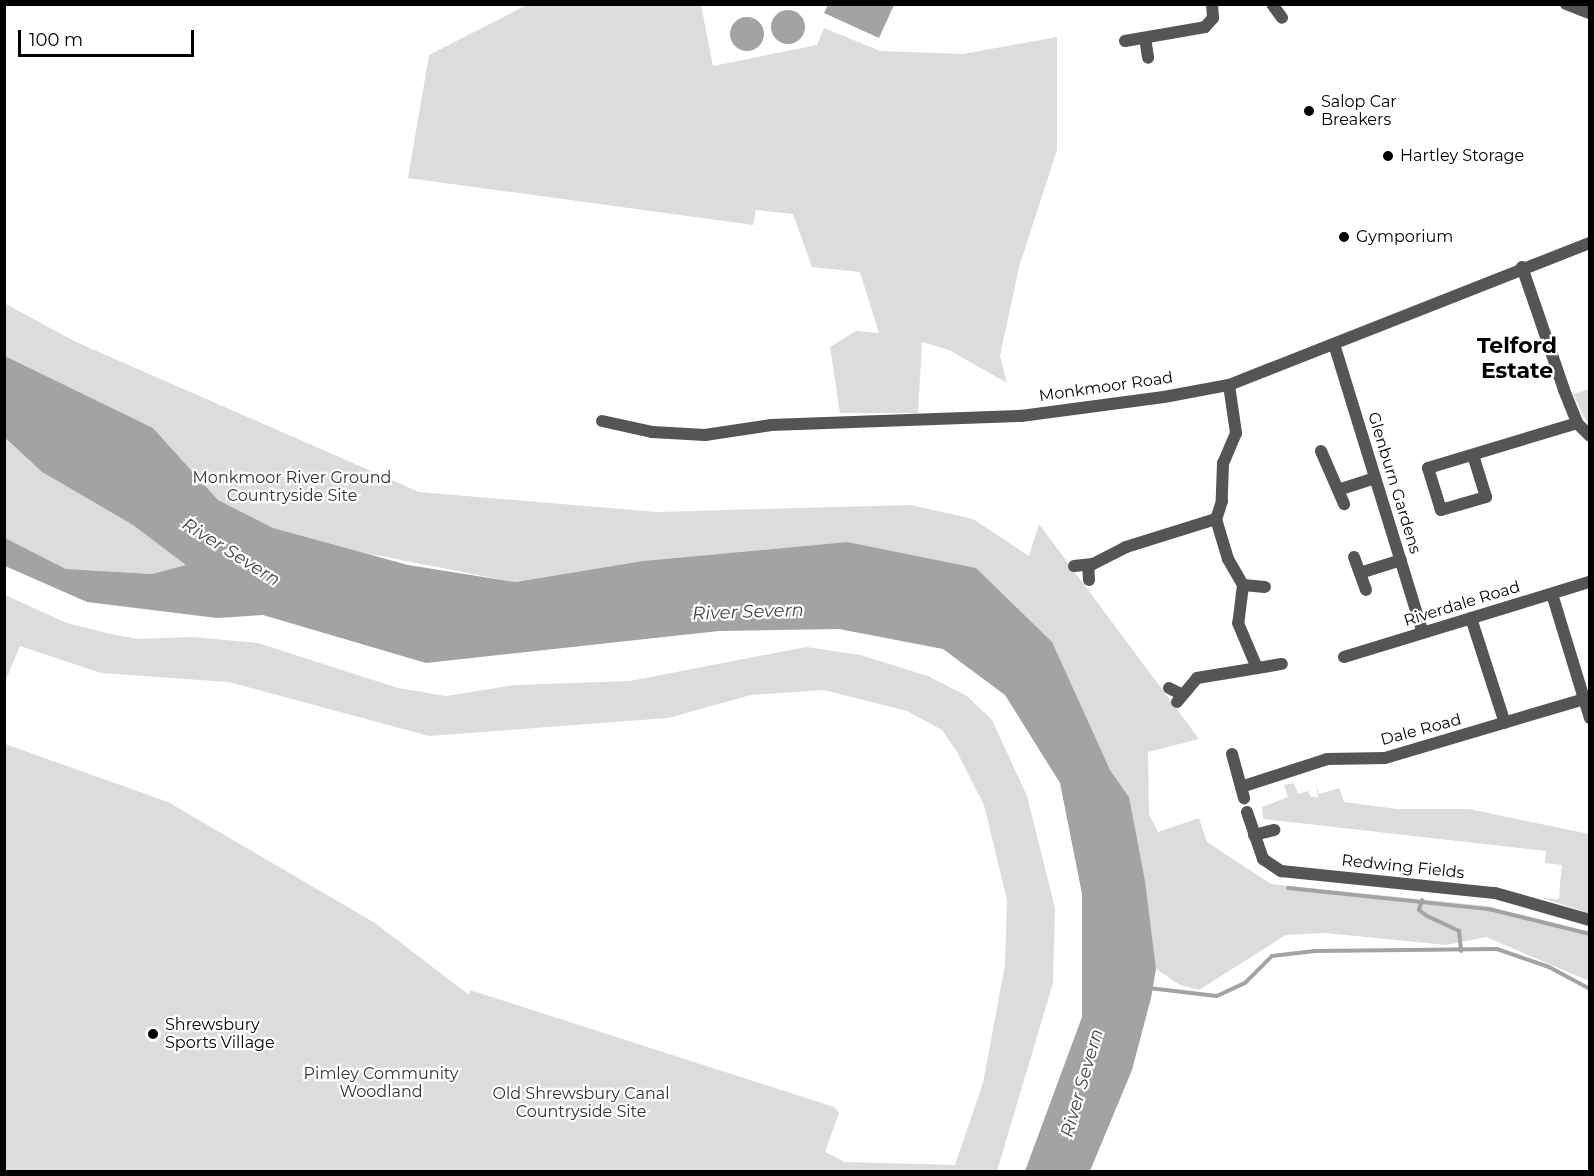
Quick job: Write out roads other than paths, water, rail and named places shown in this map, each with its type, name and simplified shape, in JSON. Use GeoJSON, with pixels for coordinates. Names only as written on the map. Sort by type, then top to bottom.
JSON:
{"type":"FeatureCollection","features":[{"type":"Feature","properties":{"kind":"street"},"geometry":{"type":"LineString","coordinates":[[1125,41],[1214,27],[1212,4]]}},
{"type":"Feature","properties":{"kind":"street"},"geometry":{"type":"LineString","coordinates":[[1566,4],[1590,13]]}},
{"type":"Feature","properties":{"kind":"street"},"geometry":{"type":"LineString","coordinates":[[1272,5],[1282,18]]}},
{"type":"Feature","properties":{"kind":"street"},"geometry":{"type":"LineString","coordinates":[[1145,38],[1148,58]]}},
{"type":"Feature","properties":{"kind":"street","name":"Monkmoor Road"},"geometry":{"type":"LineString","coordinates":[[602,421],[652,432],[705,435],[771,425],[1021,416],[1229,385],[1522,267],[1590,243]]}},
{"type":"Feature","properties":{"kind":"street"},"geometry":{"type":"LineString","coordinates":[[1522,267],[1578,423],[1590,436]]}},
{"type":"Feature","properties":{"kind":"street","name":"Glenburn Gardens"},"geometry":{"type":"LineString","coordinates":[[1334,344],[1423,633]]}},
{"type":"Feature","properties":{"kind":"street"},"geometry":{"type":"LineString","coordinates":[[1229,385],[1236,433],[1223,463],[1222,501],[1215,519],[1228,559],[1243,585],[1238,623],[1257,668]]}},
{"type":"Feature","properties":{"kind":"street"},"geometry":{"type":"LineString","coordinates":[[1473,455],[1486,496],[1441,510],[1428,468],[1578,423]]}},
{"type":"Feature","properties":{"kind":"street"},"geometry":{"type":"LineString","coordinates":[[1321,451],[1344,504]]}},
{"type":"Feature","properties":{"kind":"street"},"geometry":{"type":"LineString","coordinates":[[1338,490],[1375,478]]}},
{"type":"Feature","properties":{"kind":"street"},"geometry":{"type":"LineString","coordinates":[[1074,566],[1088,565],[1126,547],[1215,519]]}},
{"type":"Feature","properties":{"kind":"street"},"geometry":{"type":"LineString","coordinates":[[1354,557],[1366,590]]}},
{"type":"Feature","properties":{"kind":"street"},"geometry":{"type":"LineString","coordinates":[[1360,573],[1401,560]]}},
{"type":"Feature","properties":{"kind":"street"},"geometry":{"type":"LineString","coordinates":[[1088,565],[1089,580]]}},
{"type":"Feature","properties":{"kind":"street","name":"Riverdale Road"},"geometry":{"type":"LineString","coordinates":[[1344,657],[1590,582]]}},
{"type":"Feature","properties":{"kind":"street"},"geometry":{"type":"LineString","coordinates":[[1243,585],[1265,587]]}},
{"type":"Feature","properties":{"kind":"street"},"geometry":{"type":"LineString","coordinates":[[1552,594],[1590,718]]}},
{"type":"Feature","properties":{"kind":"street"},"geometry":{"type":"LineString","coordinates":[[1471,618],[1505,723]]}},
{"type":"Feature","properties":{"kind":"street"},"geometry":{"type":"LineString","coordinates":[[1169,688],[1179,698],[1197,678],[1281,664]]}},
{"type":"Feature","properties":{"kind":"street","name":"Dale Road"},"geometry":{"type":"LineString","coordinates":[[1232,754],[1242,792],[1327,759],[1385,758],[1584,699]]}},
{"type":"Feature","properties":{"kind":"street","name":"Redwing Fields"},"geometry":{"type":"LineString","coordinates":[[1247,812],[1263,859],[1281,871],[1495,893],[1590,920]]}},
{"type":"Feature","properties":{"kind":"street"},"geometry":{"type":"LineString","coordinates":[[1254,835],[1274,830]]}},
{"type":"Feature","properties":{"kind":"water"},"geometry":{"type":"Polygon","coordinates":[[[828,4],[894,5],[879,38],[824,13],[828,4]]]}},
{"type":"Feature","properties":{"kind":"water"},"geometry":{"type":"Polygon","coordinates":[[[788,10],[800,15],[805,27],[800,39],[788,44],[776,39],[771,27],[776,15],[788,10]]]}},
{"type":"Feature","properties":{"kind":"water"},"geometry":{"type":"Polygon","coordinates":[[[747,17],[759,22],[764,34],[759,46],[747,51],[735,46],[730,34],[735,22],[747,17]]]}},
{"type":"Feature","properties":{"kind":"water","name":"River Severn"},"geometry":{"type":"Polygon","coordinates":[[[5,356],[153,428],[218,500],[273,528],[408,565],[515,582],[643,561],[847,542],[976,568],[1052,642],[1110,770],[1129,797],[1145,881],[1156,969],[1151,998],[1132,1070],[1090,1171],[1025,1171],[1082,1017],[1082,894],[1060,783],[1005,695],[943,649],[839,629],[719,631],[426,663],[263,615],[217,618],[87,602],[5,566],[5,538],[66,569],[152,574],[186,565],[133,525],[42,472],[5,438],[5,356]]]}},
{"type":"Feature","properties":{"kind":"waterway"},"geometry":{"type":"LineString","coordinates":[[1288,888],[1489,909],[1590,934]]}},
{"type":"Feature","properties":{"kind":"waterway"},"geometry":{"type":"LineString","coordinates":[[1422,900],[1419,910],[1459,931],[1461,951]]}},
{"type":"Feature","properties":{"kind":"waterway"},"geometry":{"type":"LineString","coordinates":[[1149,988],[1217,996],[1245,983],[1272,956],[1315,951],[1497,949],[1549,967],[1590,989]]}},
{"type":"Feature","properties":{"kind":"place","name":"Salop Car Breakers"},"geometry":{"type":"Point","coordinates":[1309,111]}},
{"type":"Feature","properties":{"kind":"place","name":"Hartley Storage"},"geometry":{"type":"Point","coordinates":[1388,156]}},
{"type":"Feature","properties":{"kind":"place","name":"Gymporium"},"geometry":{"type":"Point","coordinates":[1344,237]}},
{"type":"Feature","properties":{"kind":"place","name":"Shrewsbury Sports Village"},"geometry":{"type":"Point","coordinates":[153,1034]}},
{"type":"Feature","properties":{"kind":"district","name":"Telford Estate"},"geometry":{"type":"Point","coordinates":[1517,358]}},
{"type":"Feature","properties":{"kind":"park label","name":"Monkmoor River Ground Countryside Site"},"geometry":{"type":"Point","coordinates":[292,487]}},
{"type":"Feature","properties":{"kind":"park label","name":"Pimley Community Woodland"},"geometry":{"type":"Point","coordinates":[381,1083]}},
{"type":"Feature","properties":{"kind":"park label","name":"Old Shrewsbury Canal Countryside Site"},"geometry":{"type":"Point","coordinates":[581,1103]}}]}
